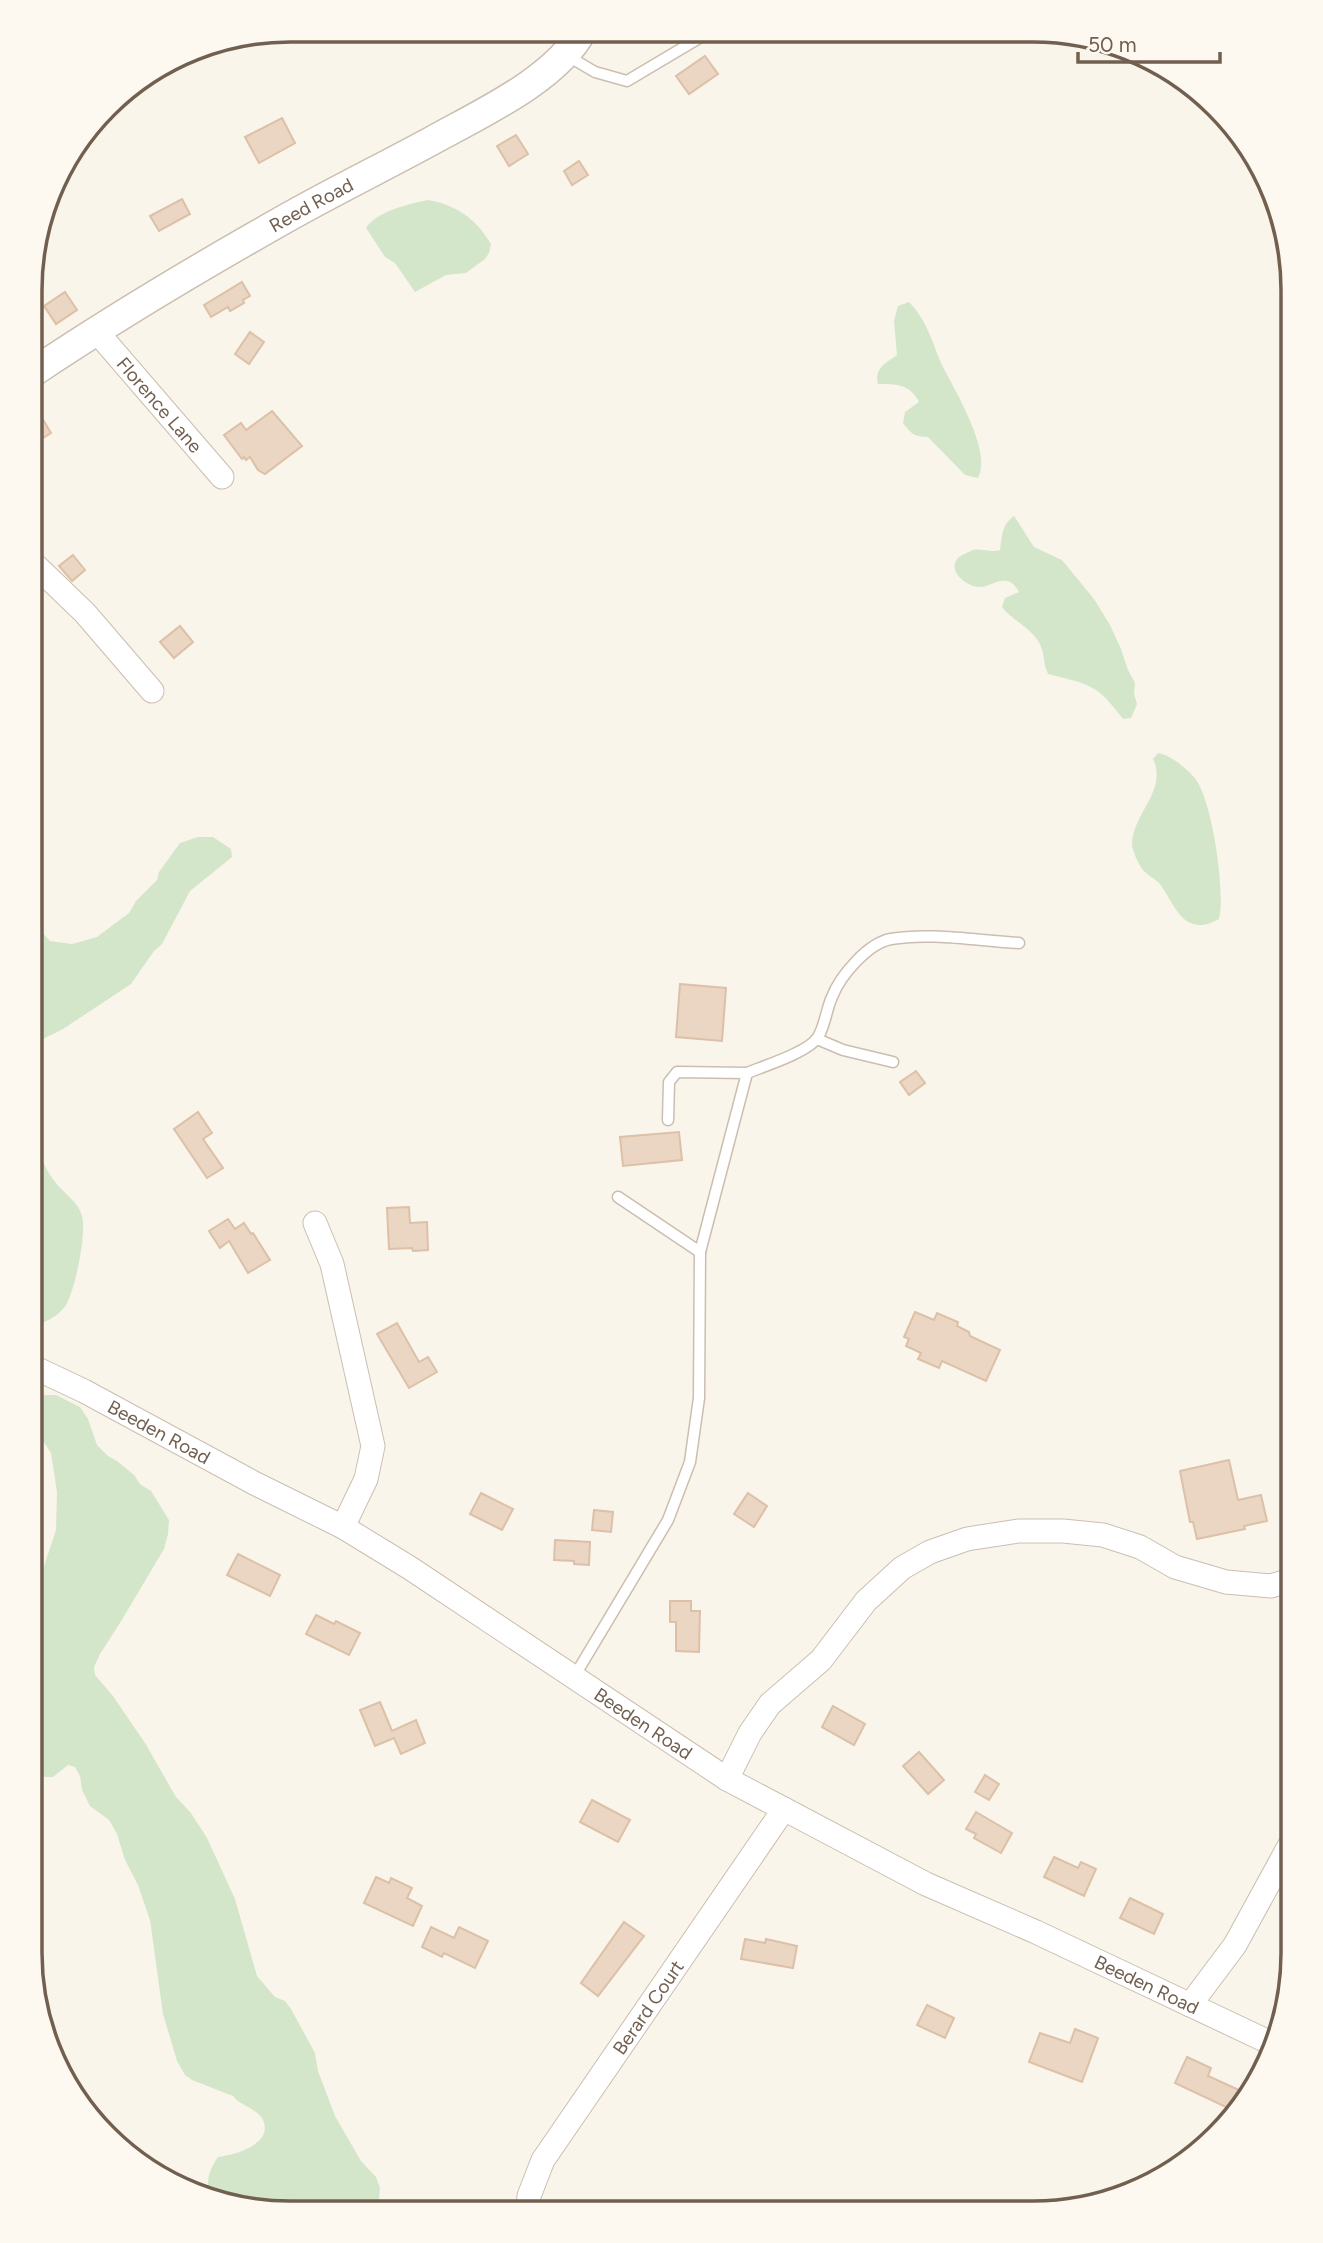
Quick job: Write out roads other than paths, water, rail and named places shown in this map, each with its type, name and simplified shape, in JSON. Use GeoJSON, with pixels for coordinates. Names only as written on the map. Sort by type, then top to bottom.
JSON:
{"type":"FeatureCollection","features":[{"type":"Feature","properties":{"kind":"street","name":"Reed Road"},"geometry":{"type":"LineString","coordinates":[[42,367],[278,223],[498,105],[523,89],[564,54],[573,43]]}},
{"type":"Feature","properties":{"kind":"street","name":"Florence Lane"},"geometry":{"type":"LineString","coordinates":[[97,332],[222,477]]}},
{"type":"Feature","properties":{"kind":"street"},"geometry":{"type":"LineString","coordinates":[[42,572],[85,613],[152,691]]}},
{"type":"Feature","properties":{"kind":"street"},"geometry":{"type":"LineString","coordinates":[[315,1223],[332,1264],[373,1446],[366,1479],[343,1527]]}},
{"type":"Feature","properties":{"kind":"street","name":"Beeden Road"},"geometry":{"type":"LineString","coordinates":[[42,1372],[343,1527],[410,1568],[727,1779],[926,1884],[1036,1931],[1265,2040]]}},
{"type":"Feature","properties":{"kind":"street"},"geometry":{"type":"LineString","coordinates":[[727,1779],[750,1732],[770,1704],[821,1660],[866,1601],[902,1569],[930,1552],[967,1539],[1018,1531],[1063,1531],[1103,1535],[1140,1547],[1175,1567],[1226,1582],[1270,1586],[1281,1583]]}},
{"type":"Feature","properties":{"kind":"street","name":"Berard Court"},"geometry":{"type":"LineString","coordinates":[[529,2201],[543,2160],[784,1809]]}},
{"type":"Feature","properties":{"kind":"street"},"geometry":{"type":"LineString","coordinates":[[1190,2006],[1235,1945],[1281,1861]]}},
{"type":"Feature","properties":{"kind":"lane"},"geometry":{"type":"LineString","coordinates":[[564,54],[595,72],[627,81],[692,42]]}},
{"type":"Feature","properties":{"kind":"lane"},"geometry":{"type":"LineString","coordinates":[[668,1120],[669,1082],[677,1072],[747,1073],[803,1049],[817,1039],[832,995],[853,965],[873,947],[890,939],[927,937],[1019,943]]}},
{"type":"Feature","properties":{"kind":"lane"},"geometry":{"type":"LineString","coordinates":[[817,1039],[844,1051],[893,1062]]}},
{"type":"Feature","properties":{"kind":"lane"},"geometry":{"type":"LineString","coordinates":[[574,1677],[668,1520],[690,1462],[699,1398],[700,1252],[747,1073]]}},
{"type":"Feature","properties":{"kind":"lane"},"geometry":{"type":"LineString","coordinates":[[618,1197],[700,1252]]}}]}
